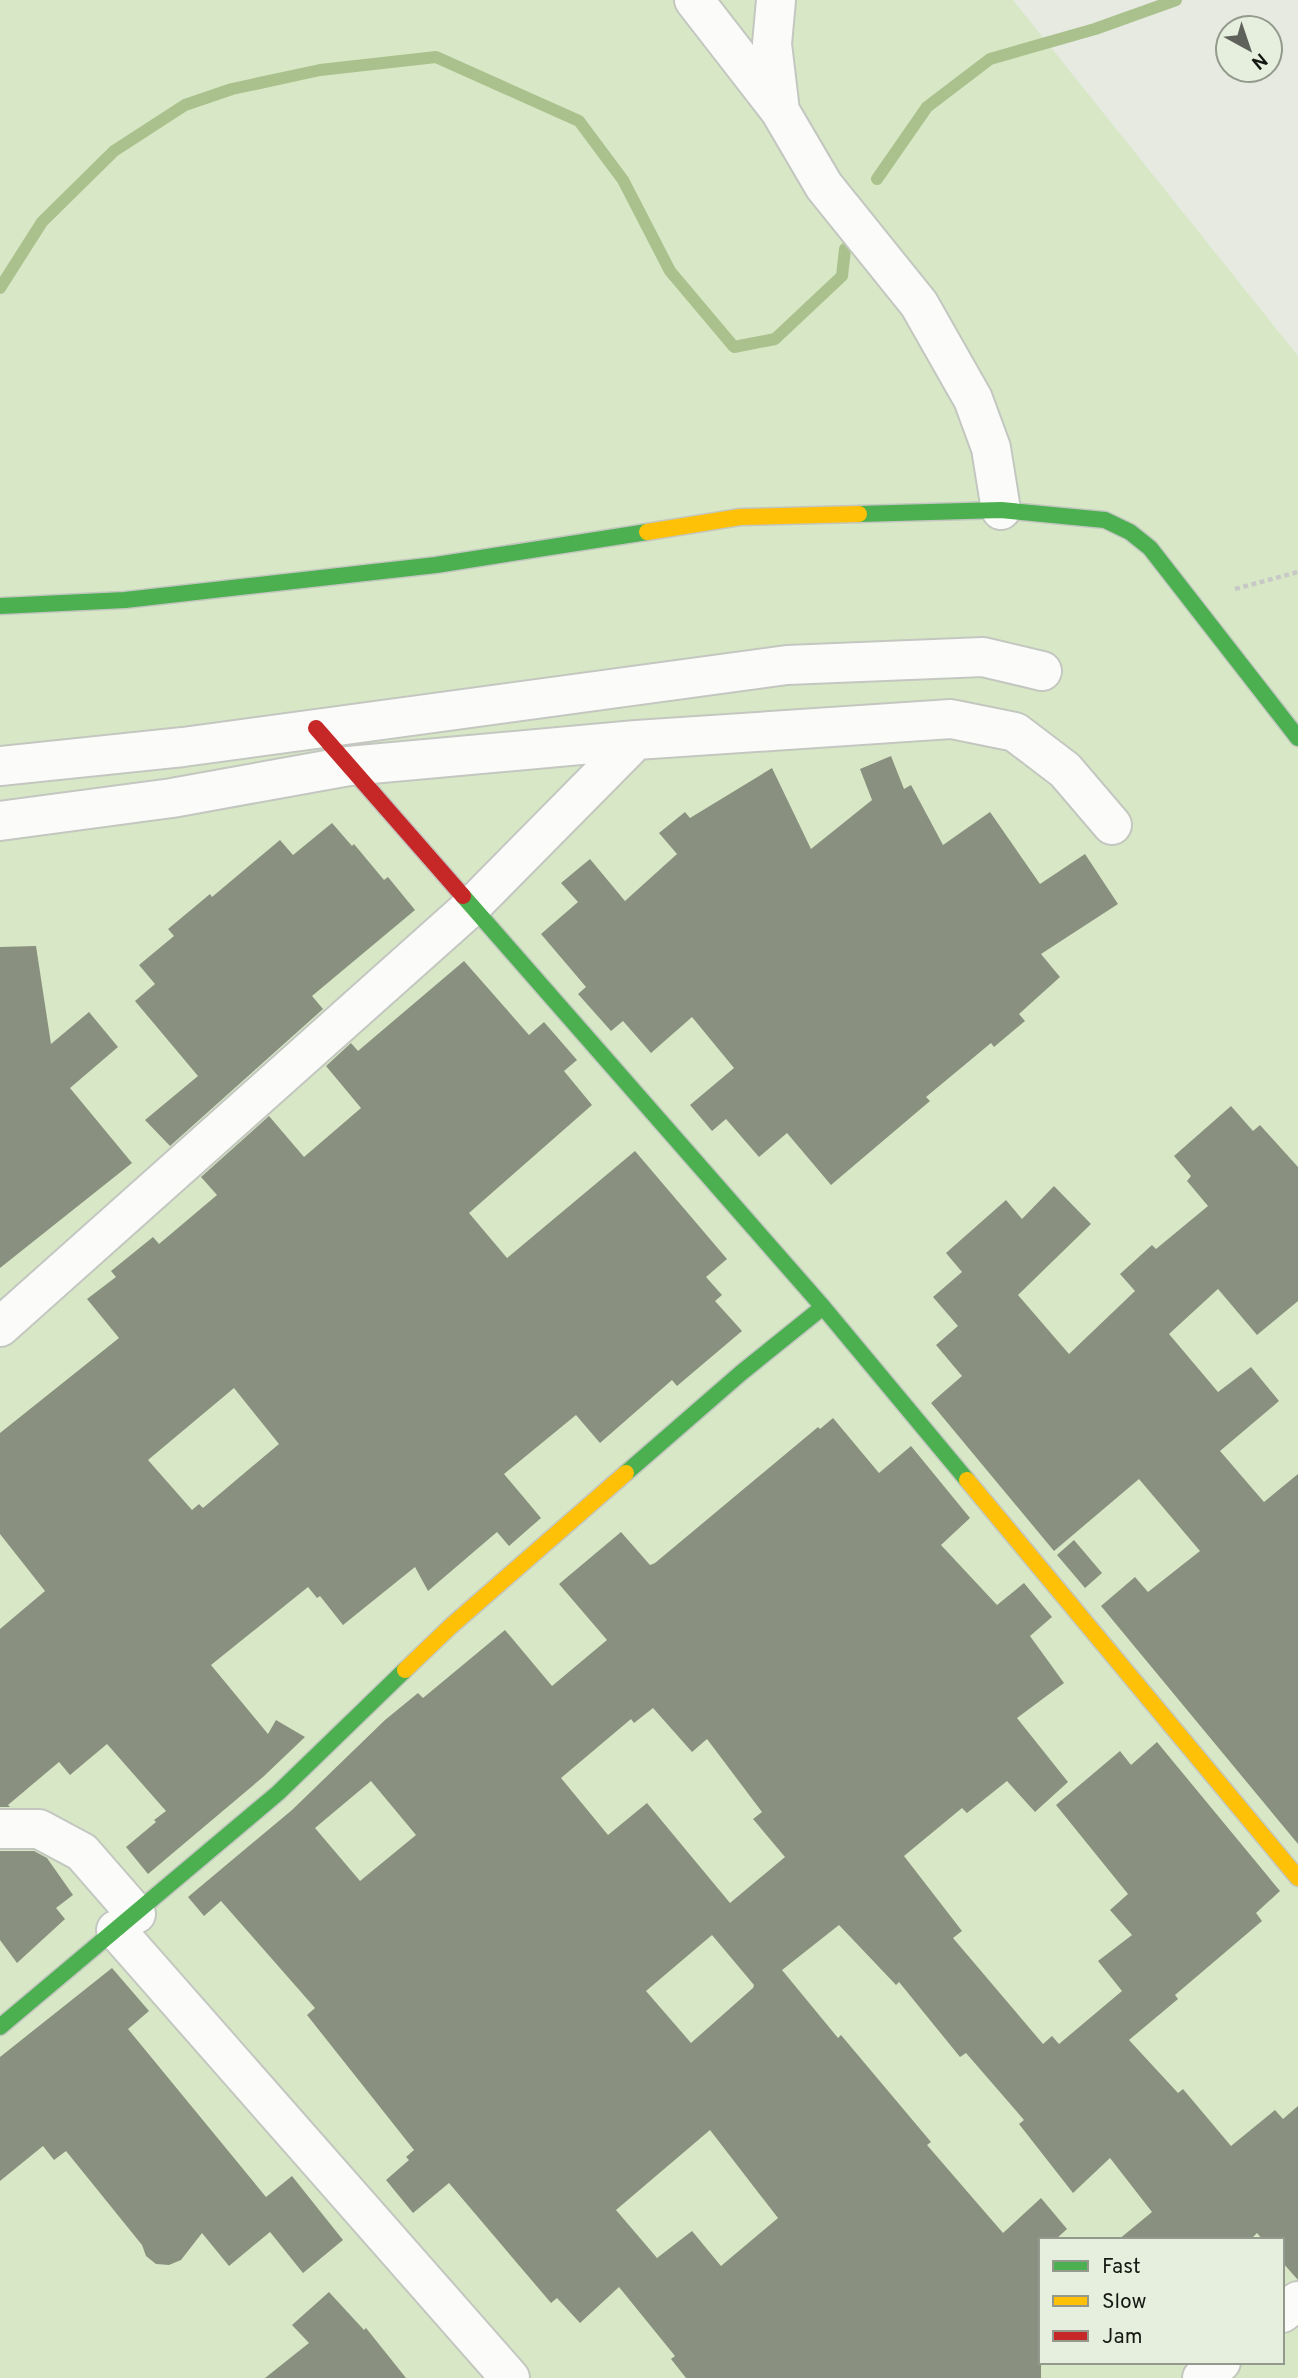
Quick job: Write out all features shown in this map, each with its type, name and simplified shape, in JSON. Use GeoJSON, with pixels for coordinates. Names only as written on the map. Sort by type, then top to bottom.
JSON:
{"type":"FeatureCollection","features":[{"type":"Feature","properties":{"kind":"street"},"geometry":{"type":"LineString","coordinates":[[694,0],[780,111],[824,186],[919,304],[967,387],[991,448],[1001,510]]}},
{"type":"Feature","properties":{"kind":"street"},"geometry":{"type":"LineString","coordinates":[[776,0],[772,44],[780,111]]}},
{"type":"Feature","properties":{"kind":"street"},"geometry":{"type":"LineString","coordinates":[[0,606],[125,600],[436,565],[740,517],[1001,510],[1105,520],[1130,532],[1150,548],[1298,737]]}},
{"type":"Feature","properties":{"kind":"street"},"geometry":{"type":"LineString","coordinates":[[0,766],[183,747],[787,665],[983,657],[1042,671]]}},
{"type":"Feature","properties":{"kind":"street"},"geometry":{"type":"LineString","coordinates":[[0,821],[172,798],[349,766],[636,740],[951,719],[1015,732],[1065,770],[1112,825]]}},
{"type":"Feature","properties":{"kind":"street"},"geometry":{"type":"LineString","coordinates":[[316,728],[823,1307],[1298,1878]]}},
{"type":"Feature","properties":{"kind":"street"},"geometry":{"type":"LineString","coordinates":[[0,1327],[473,905],[636,740]]}},
{"type":"Feature","properties":{"kind":"street"},"geometry":{"type":"LineString","coordinates":[[0,2027],[278,1793],[450,1626],[741,1373],[823,1307]]}},
{"type":"Feature","properties":{"kind":"street"},"geometry":{"type":"LineString","coordinates":[[0,1829],[39,1829],[82,1852],[126,1922],[510,2378]]}},
{"type":"Feature","properties":{"kind":"street"},"geometry":{"type":"LineString","coordinates":[[1202,2378],[1220,2364]]}},
{"type":"Feature","properties":{"kind":"path"},"geometry":{"type":"LineString","coordinates":[[1192,599],[1298,572]]}},
{"type":"Feature","properties":{"kind":"green space"},"geometry":{"type":"Polygon","coordinates":[[[0,0],[1013,0],[1298,356],[1298,2378],[0,2378],[0,0]]]}},
{"type":"Feature","properties":{"kind":"building"},"geometry":{"type":"Polygon","coordinates":[[[891,756],[904,789],[911,785],[943,845],[990,812],[1040,884],[1085,854],[1118,904],[1041,954],[1060,977],[1019,1014],[1025,1021],[994,1047],[991,1043],[926,1097],[930,1101],[831,1185],[787,1133],[759,1157],[726,1119],[712,1131],[690,1105],[734,1068],[692,1017],[651,1053],[623,1021],[611,1031],[578,994],[586,987],[541,934],[578,902],[561,883],[590,859],[625,901],[677,854],[659,833],[685,812],[690,818],[772,768],[811,849],[872,800],[860,769],[891,756]]]}},
{"type":"Feature","properties":{"kind":"building"},"geometry":{"type":"Polygon","coordinates":[[[332,823],[384,880],[388,877],[415,910],[312,996],[323,1009],[170,1146],[145,1120],[198,1076],[135,1001],[155,984],[139,965],[174,936],[168,929],[210,894],[212,897],[280,840],[293,855],[332,823]]]}},
{"type":"Feature","properties":{"kind":"building"},"geometry":{"type":"Polygon","coordinates":[[[36,946],[51,1044],[89,1012],[118,1047],[70,1088],[132,1163],[0,1268],[0,947],[36,946]]]}},
{"type":"Feature","properties":{"kind":"building"},"geometry":{"type":"Polygon","coordinates":[[[464,961],[529,1035],[544,1022],[577,1060],[564,1071],[592,1105],[469,1213],[507,1258],[635,1151],[727,1259],[706,1277],[722,1295],[715,1301],[742,1331],[677,1386],[672,1380],[600,1443],[576,1415],[504,1474],[541,1518],[509,1546],[497,1532],[428,1591],[415,1567],[343,1625],[320,1596],[317,1598],[308,1587],[211,1665],[268,1734],[276,1720],[305,1737],[263,1777],[148,1874],[126,1847],[166,1811],[107,1744],[70,1775],[59,1762],[8,1805],[10,1807],[0,1807],[0,1629],[45,1591],[0,1534],[0,1433],[119,1338],[87,1299],[116,1277],[111,1271],[153,1237],[159,1244],[217,1195],[201,1177],[269,1116],[304,1157],[361,1108],[326,1066],[351,1043],[358,1051],[464,961]],[[234,1388],[148,1460],[192,1510],[199,1504],[203,1508],[279,1444],[234,1388]]]}},
{"type":"Feature","properties":{"kind":"building"},"geometry":{"type":"Polygon","coordinates":[[[1231,1106],[1253,1131],[1260,1125],[1298,1167],[1298,1301],[1257,1335],[1218,1289],[1169,1334],[1218,1392],[1251,1367],[1279,1401],[1220,1451],[1264,1502],[1298,1474],[1298,1844],[1101,1606],[1135,1577],[1148,1592],[1200,1551],[1139,1479],[1054,1551],[931,1403],[962,1376],[936,1345],[958,1326],[933,1297],[962,1272],[946,1253],[1006,1200],[1022,1219],[1054,1186],[1091,1224],[1018,1295],[1069,1354],[1135,1291],[1120,1274],[1152,1245],[1156,1249],[1208,1206],[1187,1181],[1191,1176],[1174,1156],[1231,1106]]]}},
{"type":"Feature","properties":{"kind":"building"},"geometry":{"type":"Polygon","coordinates":[[[833,1418],[879,1473],[911,1446],[970,1518],[941,1545],[997,1605],[1024,1583],[1052,1617],[1030,1636],[1064,1683],[1017,1718],[1068,1782],[1035,1812],[1007,1781],[967,1813],[962,1808],[904,1856],[962,1931],[953,1938],[1043,2044],[1052,2036],[1059,2044],[1122,1991],[1098,1961],[1132,1935],[1110,1910],[1128,1894],[1056,1805],[1120,1751],[1131,1765],[1157,1742],[1280,1891],[1256,1913],[1262,1921],[1175,1995],[1178,1999],[1129,2040],[1178,2093],[1183,2089],[1231,2146],[1275,2110],[1283,2119],[1298,2106],[1298,2280],[1284,2264],[1284,2238],[1261,2238],[1257,2233],[1252,2238],[1120,2238],[1152,2212],[1110,2158],[1073,2193],[1019,2124],[1024,2120],[966,2053],[960,2057],[899,1982],[896,1985],[839,1925],[782,1970],[838,2038],[841,2035],[931,2142],[927,2145],[1003,2233],[1041,2198],[1067,2229],[1057,2238],[1039,2238],[1041,2378],[686,2378],[671,2359],[675,2356],[619,2287],[580,2323],[557,2298],[551,2303],[449,2183],[413,2213],[386,2180],[409,2160],[406,2157],[414,2150],[307,2015],[315,2008],[221,1901],[204,1916],[188,1897],[292,1810],[385,1720],[418,1693],[423,1698],[505,1630],[552,1686],[607,1640],[559,1584],[621,1532],[650,1565],[655,1563],[818,1427],[820,1429],[833,1418]],[[653,1708],[634,1723],[631,1719],[561,1778],[608,1835],[647,1803],[730,1903],[785,1857],[753,1819],[762,1812],[707,1739],[692,1752],[653,1708]],[[371,1781],[315,1828],[360,1881],[416,1835],[371,1781]],[[712,1935],[646,1991],[691,2043],[754,1985],[712,1935]],[[710,2130],[616,2210],[657,2258],[692,2231],[721,2266],[778,2218],[710,2130]]]}},
{"type":"Feature","properties":{"kind":"building"},"geometry":{"type":"Polygon","coordinates":[[[1074,1540],[1102,1573],[1085,1588],[1057,1555],[1074,1540]]]}},
{"type":"Feature","properties":{"kind":"building"},"geometry":{"type":"Polygon","coordinates":[[[0,1851],[34,1851],[47,1858],[73,1895],[56,1908],[65,1919],[17,1963],[0,1940],[0,1851]]]}},
{"type":"Feature","properties":{"kind":"building"},"geometry":{"type":"Polygon","coordinates":[[[112,1968],[149,2011],[128,2029],[266,2197],[292,2176],[343,2240],[303,2273],[270,2232],[229,2266],[202,2233],[181,2260],[169,2265],[156,2264],[146,2256],[142,2245],[66,2151],[54,2160],[43,2146],[0,2181],[0,2057],[112,1968]]]}},
{"type":"Feature","properties":{"kind":"building"},"geometry":{"type":"Polygon","coordinates":[[[329,2292],[364,2330],[366,2328],[406,2378],[265,2378],[309,2343],[292,2325],[329,2292]]]}},
{"type":"Feature","properties":{"kind":"waterway"},"geometry":{"type":"LineString","coordinates":[[877,179],[927,107],[990,59],[1095,29],[1176,0]]}},
{"type":"Feature","properties":{"kind":"waterway"},"geometry":{"type":"LineString","coordinates":[[0,288],[42,222],[114,151],[185,105],[232,89],[320,70],[436,57],[579,121],[623,180],[670,271],[734,347],[775,339],[842,276],[845,249]]}},
{"type":"Feature","properties":{"kind":"traffic: fast"},"geometry":{"type":"LineString","coordinates":[[859,514],[1001,510],[1105,520],[1130,532],[1150,548],[1298,738]]}},
{"type":"Feature","properties":{"kind":"traffic: fast"},"geometry":{"type":"LineString","coordinates":[[0,606],[125,600],[436,565],[647,532]]}},
{"type":"Feature","properties":{"kind":"traffic: fast"},"geometry":{"type":"LineString","coordinates":[[463,896],[823,1307],[967,1480]]}},
{"type":"Feature","properties":{"kind":"traffic: fast"},"geometry":{"type":"LineString","coordinates":[[626,1473],[741,1373],[823,1307]]}},
{"type":"Feature","properties":{"kind":"traffic: fast"},"geometry":{"type":"LineString","coordinates":[[0,2027],[278,1793],[405,1670]]}},
{"type":"Feature","properties":{"kind":"traffic: slow"},"geometry":{"type":"LineString","coordinates":[[647,532],[740,517],[859,514]]}},
{"type":"Feature","properties":{"kind":"traffic: slow"},"geometry":{"type":"LineString","coordinates":[[405,1670],[451,1626],[626,1473]]}},
{"type":"Feature","properties":{"kind":"traffic: slow"},"geometry":{"type":"LineString","coordinates":[[967,1480],[1298,1878]]}},
{"type":"Feature","properties":{"kind":"traffic: jam"},"geometry":{"type":"LineString","coordinates":[[316,728],[463,896]]}}]}
